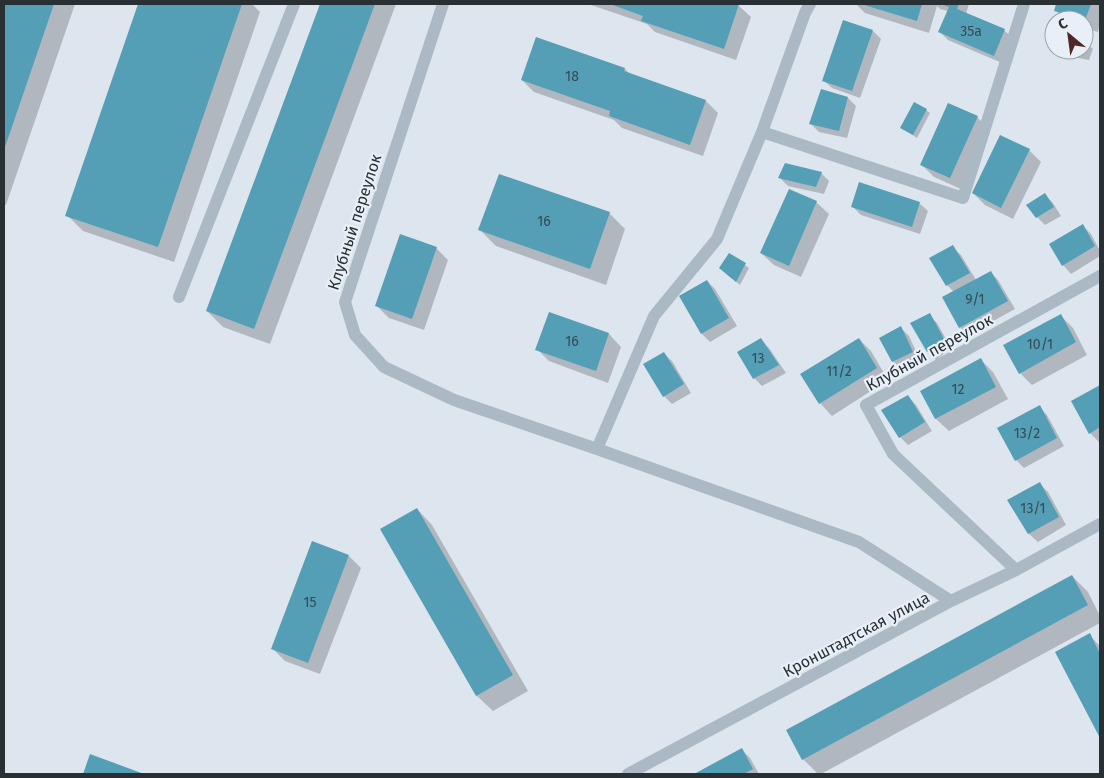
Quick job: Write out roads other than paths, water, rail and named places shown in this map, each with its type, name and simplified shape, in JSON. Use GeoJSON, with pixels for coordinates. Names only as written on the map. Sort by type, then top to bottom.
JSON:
{"type":"FeatureCollection","features":[{"type":"Feature","properties":{"kind":"street"},"geometry":{"type":"LineString","coordinates":[[179,296],[294,4]]}},
{"type":"Feature","properties":{"kind":"street","name":"Клубный переулок"},"geometry":{"type":"LineString","coordinates":[[443,4],[345,302],[355,335],[384,367],[454,400],[859,542],[952,602]]}},
{"type":"Feature","properties":{"kind":"street"},"geometry":{"type":"LineString","coordinates":[[597,449],[654,316],[717,239],[762,132],[804,13],[810,4]]}},
{"type":"Feature","properties":{"kind":"street"},"geometry":{"type":"LineString","coordinates":[[762,132],[963,198],[1024,4]]}},
{"type":"Feature","properties":{"kind":"street","name":"Клубный переулок"},"geometry":{"type":"LineString","coordinates":[[1016,570],[893,454],[866,405],[1100,276]]}},
{"type":"Feature","properties":{"kind":"street","name":"Кронштадтская улица"},"geometry":{"type":"LineString","coordinates":[[628,774],[1100,524]]}}]}
